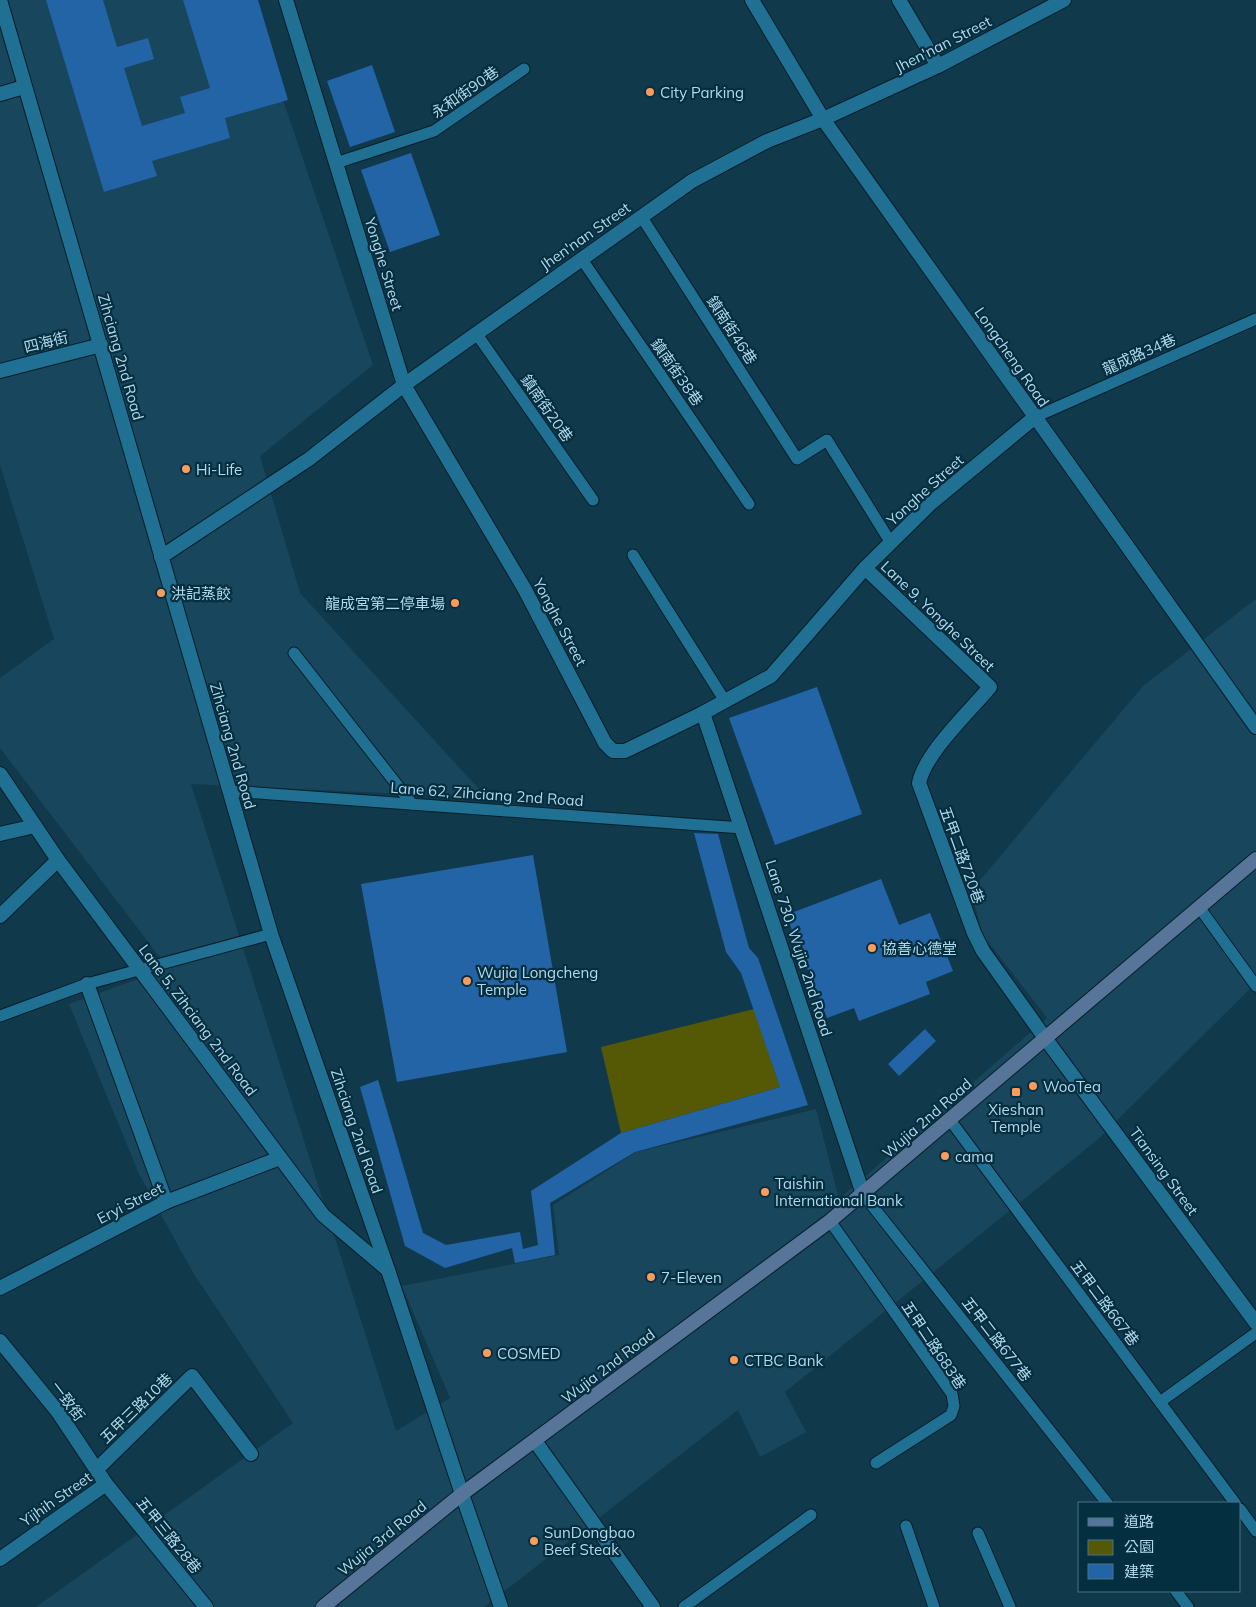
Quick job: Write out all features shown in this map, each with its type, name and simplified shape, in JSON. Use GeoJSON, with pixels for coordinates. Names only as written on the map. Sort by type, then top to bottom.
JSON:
{"type":"FeatureCollection","features":[{"type":"Feature","properties":{"kind":"main road","name":"Wujia 2nd Road"},"geometry":{"type":"LineString","coordinates":[[462,1494],[830,1221],[1256,859]]}},
{"type":"Feature","properties":{"kind":"main road","name":"Wujia 3rd Road"},"geometry":{"type":"LineString","coordinates":[[323,1607],[462,1494]]}},
{"type":"Feature","properties":{"kind":"street","name":"Zihciang 2nd Road"},"geometry":{"type":"LineString","coordinates":[[0,0],[271,934],[388,1270],[501,1607]]}},
{"type":"Feature","properties":{"kind":"street","name":"Yonghe Street"},"geometry":{"type":"LineString","coordinates":[[286,0],[404,385],[524,588],[605,744],[613,751],[625,751],[703,713],[772,676],[865,568],[931,503],[1035,417]]}},
{"type":"Feature","properties":{"kind":"street","name":"Longcheng Road"},"geometry":{"type":"LineString","coordinates":[[752,0],[823,119],[1256,727]]}},
{"type":"Feature","properties":{"kind":"street"},"geometry":{"type":"LineString","coordinates":[[899,0],[938,66]]}},
{"type":"Feature","properties":{"kind":"street","name":"Jhen'nan Street"},"geometry":{"type":"LineString","coordinates":[[161,558],[309,459],[404,385],[692,181],[768,141],[823,119],[938,66],[1064,0]]}},
{"type":"Feature","properties":{"kind":"street"},"geometry":{"type":"LineString","coordinates":[[0,94],[24,86]]}},
{"type":"Feature","properties":{"kind":"street","name":"四海街"},"geometry":{"type":"LineString","coordinates":[[0,370],[101,345]]}},
{"type":"Feature","properties":{"kind":"street","name":"Lane 9, Yonghe Street"},"geometry":{"type":"LineString","coordinates":[[865,568],[990,687]]}},
{"type":"Feature","properties":{"kind":"street","name":"五甲二路720巷"},"geometry":{"type":"LineString","coordinates":[[990,687],[931,756],[922,769],[918,783],[974,933],[984,951],[1045,1038]]}},
{"type":"Feature","properties":{"kind":"street","name":"Lane 730, Wujia 2nd Road"},"geometry":{"type":"LineString","coordinates":[[703,713],[863,1194]]}},
{"type":"Feature","properties":{"kind":"street","name":"Lane 5, Zihciang 2nd Road"},"geometry":{"type":"LineString","coordinates":[[0,774],[58,860],[323,1215],[388,1270]]}},
{"type":"Feature","properties":{"kind":"street"},"geometry":{"type":"LineString","coordinates":[[0,834],[35,826]]}},
{"type":"Feature","properties":{"kind":"street"},"geometry":{"type":"LineString","coordinates":[[0,916],[58,860]]}},
{"type":"Feature","properties":{"kind":"street"},"geometry":{"type":"LineString","coordinates":[[87,984],[166,1202]]}},
{"type":"Feature","properties":{"kind":"street","name":"Tiansing Street"},"geometry":{"type":"LineString","coordinates":[[1045,1038],[1256,1323]]}},
{"type":"Feature","properties":{"kind":"street","name":"Eryi Street"},"geometry":{"type":"LineString","coordinates":[[0,1288],[166,1202],[280,1158]]}},
{"type":"Feature","properties":{"kind":"street","name":"一致街"},"geometry":{"type":"LineString","coordinates":[[0,1341],[58,1412],[106,1484]]}},
{"type":"Feature","properties":{"kind":"street","name":"五甲三路10巷"},"geometry":{"type":"LineString","coordinates":[[96,1469],[192,1376],[251,1454]]}},
{"type":"Feature","properties":{"kind":"street"},"geometry":{"type":"LineString","coordinates":[[535,1441],[653,1607]]}},
{"type":"Feature","properties":{"kind":"street","name":"Yijhih Street"},"geometry":{"type":"LineString","coordinates":[[0,1559],[106,1484]]}},
{"type":"Feature","properties":{"kind":"street","name":"五甲三路28巷"},"geometry":{"type":"LineString","coordinates":[[106,1484],[206,1607]]}},
{"type":"Feature","properties":{"kind":"lane","name":"永和街90巷"},"geometry":{"type":"LineString","coordinates":[[336,163],[434,131],[524,69]]}},
{"type":"Feature","properties":{"kind":"lane","name":"鎮南街46巷"},"geometry":{"type":"LineString","coordinates":[[641,216],[797,460],[827,440],[891,543]]}},
{"type":"Feature","properties":{"kind":"lane","name":"鎮南街38巷"},"geometry":{"type":"LineString","coordinates":[[581,258],[749,504]]}},
{"type":"Feature","properties":{"kind":"lane","name":"龍成路34巷"},"geometry":{"type":"LineString","coordinates":[[1035,417],[1256,318]]}},
{"type":"Feature","properties":{"kind":"lane","name":"鎮南街20巷"},"geometry":{"type":"LineString","coordinates":[[476,333],[593,500]]}},
{"type":"Feature","properties":{"kind":"lane"},"geometry":{"type":"LineString","coordinates":[[633,555],[725,701]]}},
{"type":"Feature","properties":{"kind":"lane"},"geometry":{"type":"LineString","coordinates":[[294,653],[412,804]]}},
{"type":"Feature","properties":{"kind":"lane","name":"Lane 62, Zihciang 2nd Road"},"geometry":{"type":"LineString","coordinates":[[230,791],[742,828]]}},
{"type":"Feature","properties":{"kind":"lane"},"geometry":{"type":"LineString","coordinates":[[1200,907],[1256,986]]}},
{"type":"Feature","properties":{"kind":"lane"},"geometry":{"type":"LineString","coordinates":[[0,1016],[87,984],[271,934]]}},
{"type":"Feature","properties":{"kind":"lane","name":"五甲二路667巷"},"geometry":{"type":"LineString","coordinates":[[950,1120],[1234,1502]]}},
{"type":"Feature","properties":{"kind":"lane","name":"五甲二路677巷"},"geometry":{"type":"LineString","coordinates":[[863,1194],[1106,1502]]}},
{"type":"Feature","properties":{"kind":"lane","name":"五甲二路683巷"},"geometry":{"type":"LineString","coordinates":[[830,1221],[952,1394],[954,1406],[951,1415],[876,1463]]}},
{"type":"Feature","properties":{"kind":"lane"},"geometry":{"type":"LineString","coordinates":[[1160,1402],[1256,1333]]}},
{"type":"Feature","properties":{"kind":"lane"},"geometry":{"type":"LineString","coordinates":[[1241,1510],[1256,1531]]}},
{"type":"Feature","properties":{"kind":"lane"},"geometry":{"type":"LineString","coordinates":[[684,1607],[811,1515]]}},
{"type":"Feature","properties":{"kind":"lane"},"geometry":{"type":"LineString","coordinates":[[906,1526],[934,1607]]}},
{"type":"Feature","properties":{"kind":"lane"},"geometry":{"type":"LineString","coordinates":[[978,1533],[1010,1607]]}},
{"type":"Feature","properties":{"kind":"lane"},"geometry":{"type":"LineString","coordinates":[[1177,1592],[1188,1607]]}},
{"type":"Feature","properties":{"kind":"shaded area"},"geometry":{"type":"Polygon","coordinates":[[[0,0],[249,0],[373,365],[260,456],[300,593],[487,798],[191,784],[396,1431],[450,1398],[402,1286],[559,1255],[553,1205],[636,1152],[816,1109],[839,1199],[1047,1018],[983,935],[971,891],[1143,686],[1256,599],[1256,983],[1096,1141],[785,1392],[806,1432],[760,1457],[738,1410],[484,1607],[36,1607],[293,1423],[192,1271],[139,1174],[69,1004],[168,968],[0,748],[0,678],[54,639],[0,465],[0,0]]]}},
{"type":"Feature","properties":{"kind":"green space"},"geometry":{"type":"Polygon","coordinates":[[[754,1009],[780,1087],[621,1133],[601,1047],[754,1009]]]}},
{"type":"Feature","properties":{"kind":"building"},"geometry":{"type":"Polygon","coordinates":[[[46,0],[103,0],[117,47],[148,38],[154,59],[124,68],[142,126],[185,113],[180,97],[210,88],[183,0],[258,0],[288,100],[225,118],[230,138],[152,161],[157,176],[104,192],[46,0]]]}},
{"type":"Feature","properties":{"kind":"building"},"geometry":{"type":"Polygon","coordinates":[[[372,65],[395,132],[350,147],[327,81],[372,65]]]}},
{"type":"Feature","properties":{"kind":"building"},"geometry":{"type":"Polygon","coordinates":[[[411,153],[440,235],[390,252],[361,170],[411,153]]]}},
{"type":"Feature","properties":{"kind":"building"},"geometry":{"type":"Polygon","coordinates":[[[817,687],[862,814],[775,845],[729,718],[817,687]]]}},
{"type":"Feature","properties":{"kind":"building"},"geometry":{"type":"Polygon","coordinates":[[[694,833],[718,834],[749,948],[758,958],[808,1105],[635,1152],[550,1203],[555,1255],[515,1263],[512,1248],[445,1268],[405,1246],[360,1087],[378,1080],[423,1233],[446,1245],[520,1232],[523,1249],[538,1245],[531,1191],[621,1133],[780,1087],[741,973],[726,952],[694,833]]]}},
{"type":"Feature","properties":{"kind":"building","name":"Wujia Longcheng Temple"},"geometry":{"type":"Polygon","coordinates":[[[533,855],[567,1052],[397,1082],[361,884],[533,855]]]}},
{"type":"Feature","properties":{"kind":"building","name":"協善心德堂"},"geometry":{"type":"Polygon","coordinates":[[[881,879],[899,925],[930,913],[953,971],[926,982],[930,994],[859,1021],[854,1008],[827,1018],[786,915],[881,879]]]}},
{"type":"Feature","properties":{"kind":"building"},"geometry":{"type":"Polygon","coordinates":[[[925,1029],[936,1041],[899,1076],[888,1064],[925,1029]]]}},
{"type":"Feature","properties":{"kind":"place","name":"City Parking"},"geometry":{"type":"Point","coordinates":[650,92]}},
{"type":"Feature","properties":{"kind":"place","name":"Hi-Life"},"geometry":{"type":"Point","coordinates":[186,469]}},
{"type":"Feature","properties":{"kind":"place","name":"洪記蒸餃"},"geometry":{"type":"Point","coordinates":[161,593]}},
{"type":"Feature","properties":{"kind":"place","name":"龍成宮第二停車場"},"geometry":{"type":"Point","coordinates":[455,603]}},
{"type":"Feature","properties":{"kind":"place","name":"協善心德堂"},"geometry":{"type":"Point","coordinates":[872,948]}},
{"type":"Feature","properties":{"kind":"place","name":"Wujia Longcheng Temple"},"geometry":{"type":"Point","coordinates":[467,981]}},
{"type":"Feature","properties":{"kind":"place","name":"WooTea"},"geometry":{"type":"Point","coordinates":[1033,1086]}},
{"type":"Feature","properties":{"kind":"place","name":"Xieshan Temple"},"geometry":{"type":"Point","coordinates":[1016,1092]}},
{"type":"Feature","properties":{"kind":"place","name":"cama"},"geometry":{"type":"Point","coordinates":[945,1156]}},
{"type":"Feature","properties":{"kind":"place","name":"Taishin International Bank"},"geometry":{"type":"Point","coordinates":[765,1192]}},
{"type":"Feature","properties":{"kind":"place","name":"7-Eleven"},"geometry":{"type":"Point","coordinates":[651,1277]}},
{"type":"Feature","properties":{"kind":"place","name":"COSMED"},"geometry":{"type":"Point","coordinates":[487,1353]}},
{"type":"Feature","properties":{"kind":"place","name":"CTBC Bank"},"geometry":{"type":"Point","coordinates":[734,1360]}},
{"type":"Feature","properties":{"kind":"place","name":"SunDongbao Beef Steak"},"geometry":{"type":"Point","coordinates":[534,1541]}}]}
